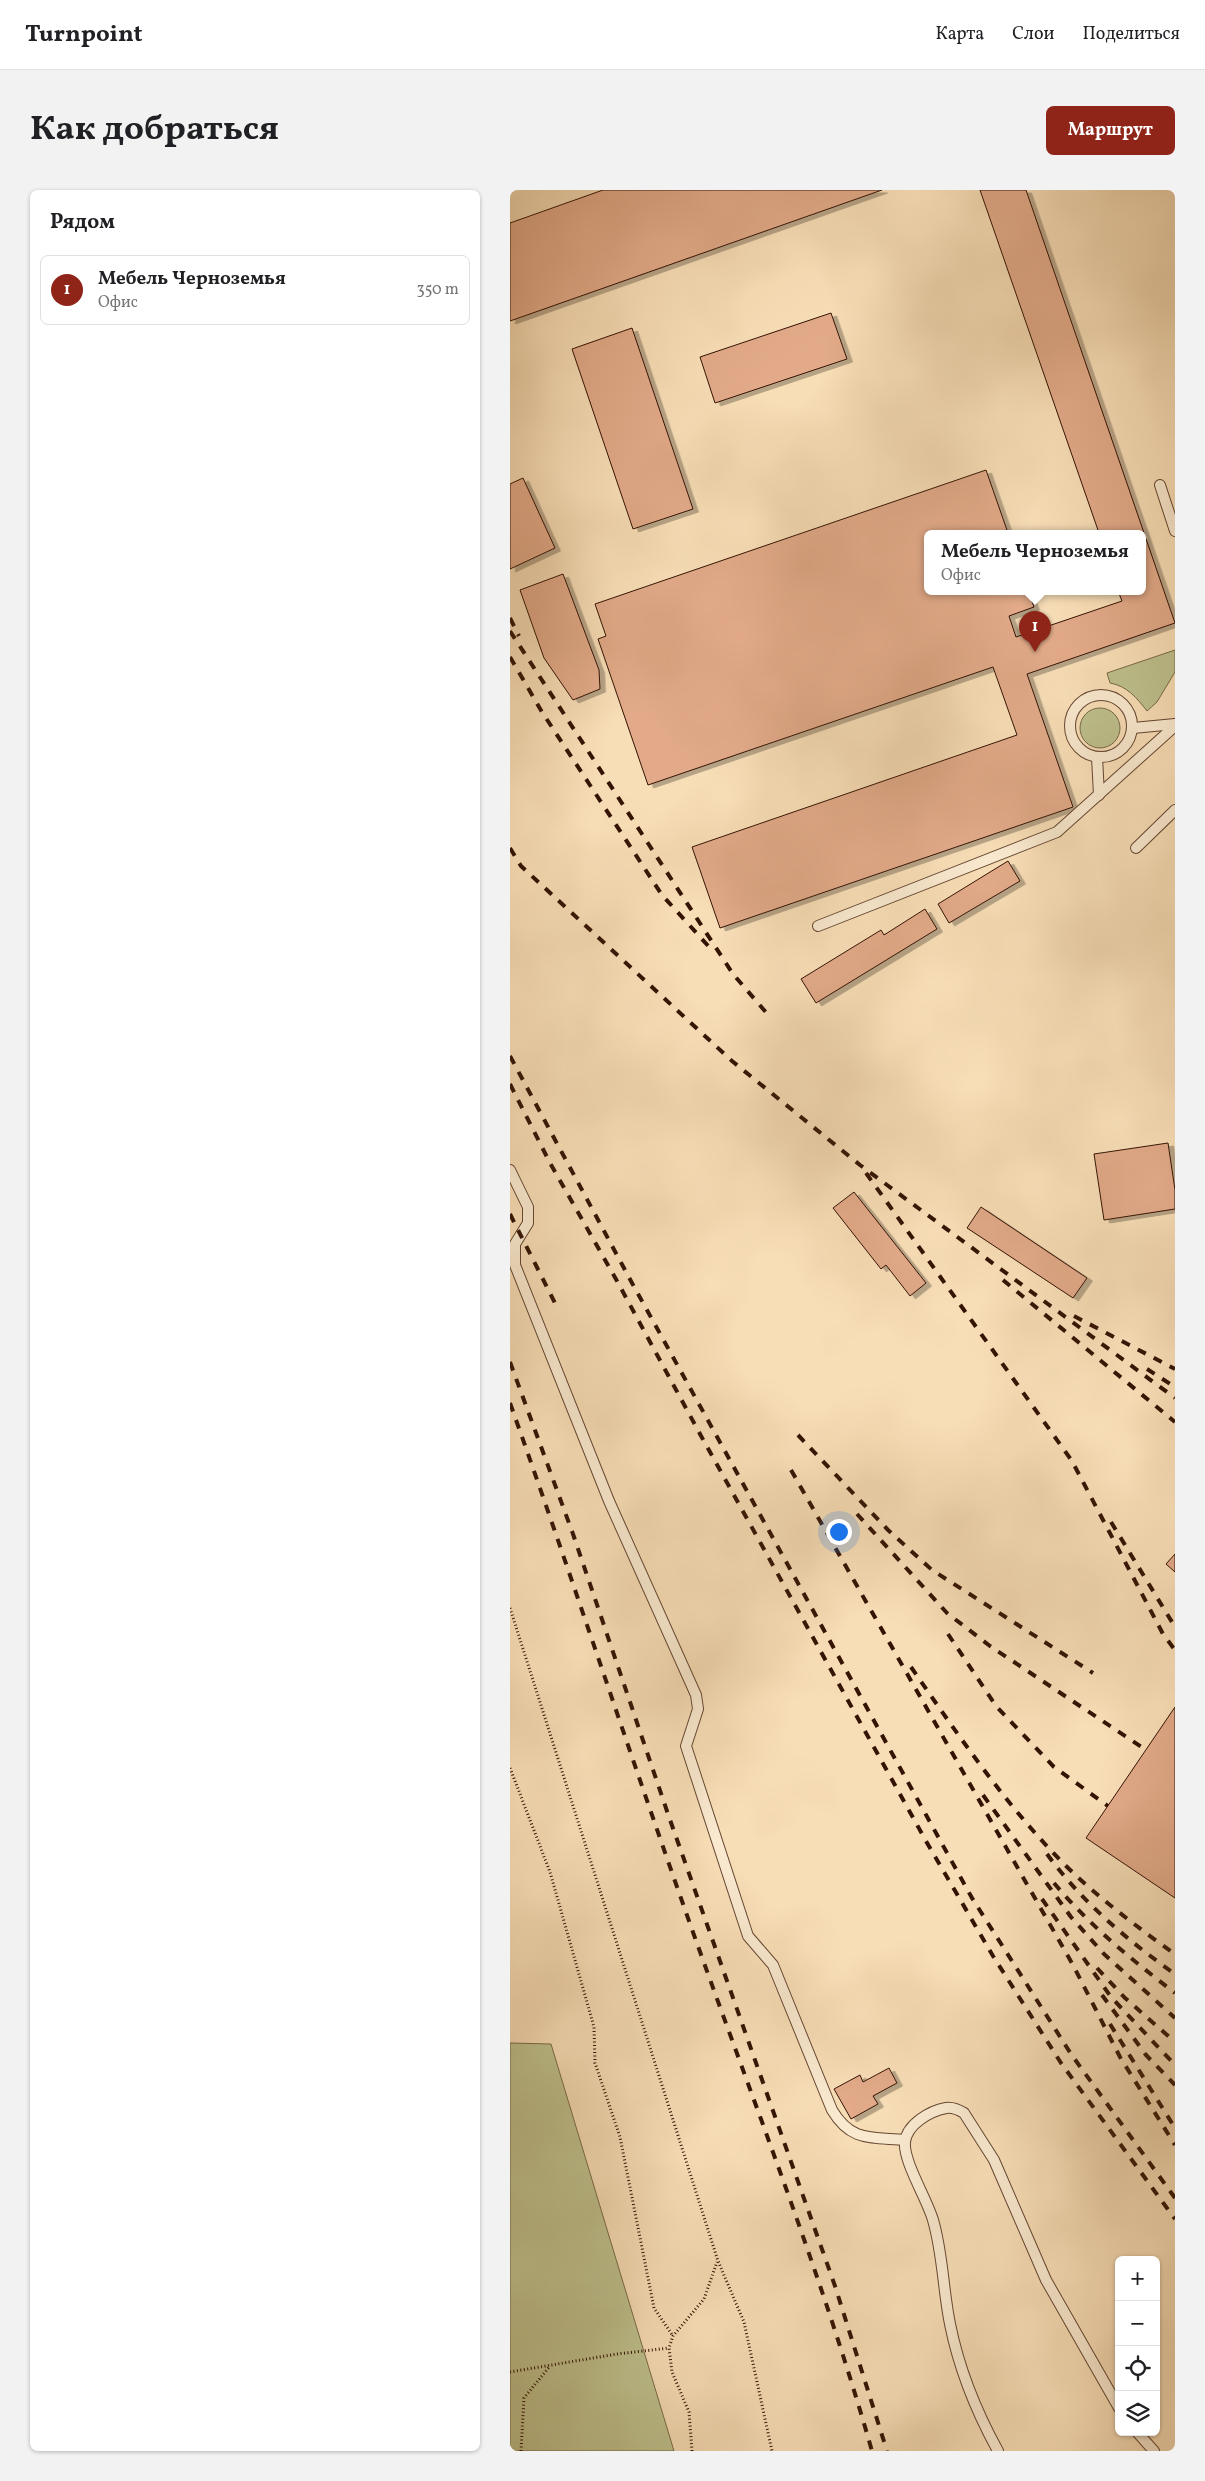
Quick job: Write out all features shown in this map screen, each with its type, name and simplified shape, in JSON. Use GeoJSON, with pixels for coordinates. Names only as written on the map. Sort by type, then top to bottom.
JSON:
{"type":"FeatureCollection","features":[{"type":"Feature","properties":{"kind":"lane"},"geometry":{"type":"LineString","coordinates":[[1160,485],[1175,531]]}},
{"type":"Feature","properties":{"kind":"lane"},"geometry":{"type":"LineString","coordinates":[[1102,694],[1116,699],[1128,709],[1133,728],[1125,747],[1107,757],[1097,757],[1086,754],[1078,748],[1072,739],[1070,728],[1075,708],[1083,700],[1102,694]]}},
{"type":"Feature","properties":{"kind":"lane"},"geometry":{"type":"LineString","coordinates":[[1133,728],[1175,725]]}},
{"type":"Feature","properties":{"kind":"lane"},"geometry":{"type":"LineString","coordinates":[[818,926],[1058,832],[1175,725]]}},
{"type":"Feature","properties":{"kind":"lane"},"geometry":{"type":"LineString","coordinates":[[1097,757],[1099,795]]}},
{"type":"Feature","properties":{"kind":"lane"},"geometry":{"type":"LineString","coordinates":[[1136,848],[1175,810]]}},
{"type":"Feature","properties":{"kind":"lane"},"geometry":{"type":"LineString","coordinates":[[510,1170],[528,1207],[528,1223],[515,1244],[516,1265],[609,1501],[696,1695],[698,1709],[686,1746],[748,1936],[773,1965],[832,2110],[840,2125],[851,2133],[867,2137],[905,2140]]}},
{"type":"Feature","properties":{"kind":"lane"},"geometry":{"type":"LineString","coordinates":[[998,2451],[962,2375],[950,2324],[939,2247],[932,2219],[907,2156],[905,2140],[908,2131],[926,2116],[946,2108],[964,2113],[994,2160],[1046,2280],[1115,2401]]}},
{"type":"Feature","properties":{"kind":"lane"},"geometry":{"type":"LineString","coordinates":[[1141,2436],[1154,2451]]}},
{"type":"Feature","properties":{"kind":"path"},"geometry":{"type":"LineString","coordinates":[[510,1608],[718,2261],[744,2322],[772,2451]]}},
{"type":"Feature","properties":{"kind":"path"},"geometry":{"type":"LineString","coordinates":[[510,1768],[550,1872],[594,2026],[595,2063],[620,2137],[654,2308],[673,2336]]}},
{"type":"Feature","properties":{"kind":"path"},"geometry":{"type":"LineString","coordinates":[[692,2451],[689,2412],[672,2372],[669,2348],[673,2336],[704,2299],[718,2261]]}},
{"type":"Feature","properties":{"kind":"path"},"geometry":{"type":"LineString","coordinates":[[510,2372],[617,2354],[669,2348]]}},
{"type":"Feature","properties":{"kind":"path"},"geometry":{"type":"LineString","coordinates":[[520,2451],[524,2398],[550,2366]]}},
{"type":"Feature","properties":{"kind":"green space"},"geometry":{"type":"Polygon","coordinates":[[[1175,650],[1175,672],[1157,702],[1147,711],[1127,690],[1110,683],[1107,673],[1175,650]]]}},
{"type":"Feature","properties":{"kind":"green space"},"geometry":{"type":"Polygon","coordinates":[[[1100,708],[1114,714],[1120,728],[1114,742],[1100,748],[1086,742],[1080,728],[1086,714],[1100,708]]]}},
{"type":"Feature","properties":{"kind":"green space"},"geometry":{"type":"Polygon","coordinates":[[[510,2043],[551,2044],[674,2451],[510,2451],[510,2043]]]}},
{"type":"Feature","properties":{"kind":"building"},"geometry":{"type":"Polygon","coordinates":[[[603,190],[882,190],[510,321],[510,223],[603,190]]]}},
{"type":"Feature","properties":{"kind":"building"},"geometry":{"type":"Polygon","coordinates":[[[980,190],[1026,190],[1143,530],[1098,530],[980,190]]]}},
{"type":"Feature","properties":{"kind":"building"},"geometry":{"type":"Polygon","coordinates":[[[831,313],[847,359],[715,403],[700,357],[831,313]]]}},
{"type":"Feature","properties":{"kind":"building"},"geometry":{"type":"Polygon","coordinates":[[[632,328],[693,509],[633,529],[572,349],[632,328]]]}},
{"type":"Feature","properties":{"kind":"building"},"geometry":{"type":"Polygon","coordinates":[[[986,470],[1007,530],[924,530],[924,595],[1030,595],[1034,607],[1009,616],[1016,637],[1122,601],[1120,595],[1146,595],[1146,539],[1175,623],[1027,674],[1073,807],[720,928],[692,847],[1017,735],[993,667],[648,785],[598,639],[606,636],[595,604],[986,470]]]}},
{"type":"Feature","properties":{"kind":"building"},"geometry":{"type":"Polygon","coordinates":[[[523,478],[555,548],[510,569],[510,484],[523,478]]]}},
{"type":"Feature","properties":{"kind":"building"},"geometry":{"type":"Polygon","coordinates":[[[563,574],[599,670],[600,689],[573,700],[544,658],[520,590],[563,574]]]}},
{"type":"Feature","properties":{"kind":"building"},"geometry":{"type":"Polygon","coordinates":[[[1008,861],[1020,881],[949,923],[938,904],[1008,861]]]}},
{"type":"Feature","properties":{"kind":"building"},"geometry":{"type":"Polygon","coordinates":[[[925,909],[937,929],[816,1003],[801,979],[881,930],[884,935],[925,909]]]}},
{"type":"Feature","properties":{"kind":"building"},"geometry":{"type":"Polygon","coordinates":[[[1168,1143],[1175,1190],[1175,1209],[1104,1220],[1094,1154],[1168,1143]]]}},
{"type":"Feature","properties":{"kind":"building"},"geometry":{"type":"Polygon","coordinates":[[[854,1192],[926,1283],[910,1296],[886,1265],[881,1269],[833,1208],[854,1192]]]}},
{"type":"Feature","properties":{"kind":"building"},"geometry":{"type":"Polygon","coordinates":[[[981,1207],[1087,1278],[1073,1298],[967,1228],[981,1207]]]}},
{"type":"Feature","properties":{"kind":"building"},"geometry":{"type":"Polygon","coordinates":[[[1175,1554],[1175,1572],[1166,1564],[1175,1554]]]}},
{"type":"Feature","properties":{"kind":"building"},"geometry":{"type":"Polygon","coordinates":[[[1175,1707],[1175,1898],[1086,1838],[1175,1707]]]}},
{"type":"Feature","properties":{"kind":"building"},"geometry":{"type":"Polygon","coordinates":[[[889,2068],[897,2083],[873,2096],[878,2104],[851,2119],[834,2089],[860,2075],[863,2082],[889,2068]]]}},
{"type":"Feature","properties":{"kind":"railway"},"geometry":{"type":"LineString","coordinates":[[510,618],[519,636]]}},
{"type":"Feature","properties":{"kind":"railway"},"geometry":{"type":"LineString","coordinates":[[510,631],[733,974],[770,1017]]}},
{"type":"Feature","properties":{"kind":"railway"},"geometry":{"type":"LineString","coordinates":[[510,657],[542,712],[662,895],[711,949]]}},
{"type":"Feature","properties":{"kind":"railway"},"geometry":{"type":"LineString","coordinates":[[510,848],[521,866],[732,1061],[860,1165],[1175,1398]]}},
{"type":"Feature","properties":{"kind":"railway"},"geometry":{"type":"LineString","coordinates":[[510,1056],[632,1283],[972,1898],[1071,2054],[1175,2198]]}},
{"type":"Feature","properties":{"kind":"railway"},"geometry":{"type":"LineString","coordinates":[[510,1084],[550,1163],[700,1434],[926,1841],[993,1956],[1061,2063],[1175,2219]]}},
{"type":"Feature","properties":{"kind":"railway"},"geometry":{"type":"LineString","coordinates":[[866,1173],[1072,1461],[1163,1634],[1175,1650]]}},
{"type":"Feature","properties":{"kind":"railway"},"geometry":{"type":"LineString","coordinates":[[510,1214],[557,1307]]}},
{"type":"Feature","properties":{"kind":"railway"},"geometry":{"type":"LineString","coordinates":[[1003,1280],[1175,1422]]}},
{"type":"Feature","properties":{"kind":"railway"},"geometry":{"type":"LineString","coordinates":[[1074,1316],[1175,1369]]}},
{"type":"Feature","properties":{"kind":"railway"},"geometry":{"type":"LineString","coordinates":[[510,1362],[573,1534],[669,1817],[835,2286],[887,2451]]}},
{"type":"Feature","properties":{"kind":"railway"},"geometry":{"type":"LineString","coordinates":[[1147,1369],[1175,1387]]}},
{"type":"Feature","properties":{"kind":"railway"},"geometry":{"type":"LineString","coordinates":[[510,1403],[671,1869],[810,2256],[872,2451]]}},
{"type":"Feature","properties":{"kind":"railway"},"geometry":{"type":"LineString","coordinates":[[798,1435],[888,1530],[932,1570],[1093,1673]]}},
{"type":"Feature","properties":{"kind":"railway"},"geometry":{"type":"LineString","coordinates":[[791,1470],[1073,1965],[1120,2057],[1175,2145]]}},
{"type":"Feature","properties":{"kind":"railway"},"geometry":{"type":"LineString","coordinates":[[857,1514],[947,1613],[990,1646],[1146,1750]]}},
{"type":"Feature","properties":{"kind":"railway"},"geometry":{"type":"LineString","coordinates":[[1111,1522],[1175,1627]]}},
{"type":"Feature","properties":{"kind":"railway"},"geometry":{"type":"LineString","coordinates":[[948,1634],[996,1706],[1054,1767],[1108,1806]]}},
{"type":"Feature","properties":{"kind":"railway"},"geometry":{"type":"LineString","coordinates":[[911,1667],[1002,1793],[1063,1863],[1103,1899],[1175,1954]]}},
{"type":"Feature","properties":{"kind":"railway"},"geometry":{"type":"LineString","coordinates":[[983,1795],[1071,1917],[1104,1954],[1175,2018]]}},
{"type":"Feature","properties":{"kind":"railway"},"geometry":{"type":"LineString","coordinates":[[1047,1854],[1090,1904],[1123,1934],[1175,1974]]}},
{"type":"Feature","properties":{"kind":"railway"},"geometry":{"type":"LineString","coordinates":[[1054,1883],[1112,1941],[1175,1993]]}},
{"type":"Feature","properties":{"kind":"railway"},"geometry":{"type":"LineString","coordinates":[[1042,1899],[1111,1997],[1175,2065]]}},
{"type":"Feature","properties":{"kind":"railway"},"geometry":{"type":"LineString","coordinates":[[1097,1968],[1125,1998],[1175,2042]]}},
{"type":"Feature","properties":{"kind":"railway"},"geometry":{"type":"LineString","coordinates":[[1102,1995],[1146,2055],[1175,2085]]}},
{"type":"Feature","properties":{"kind":"railway"},"geometry":{"type":"LineString","coordinates":[[1110,2024],[1175,2128]]}},
{"type":"Feature","properties":{"kind":"place","name":"Мебель Черноземья"},"geometry":{"type":"Point","coordinates":[1035,652]}}]}
